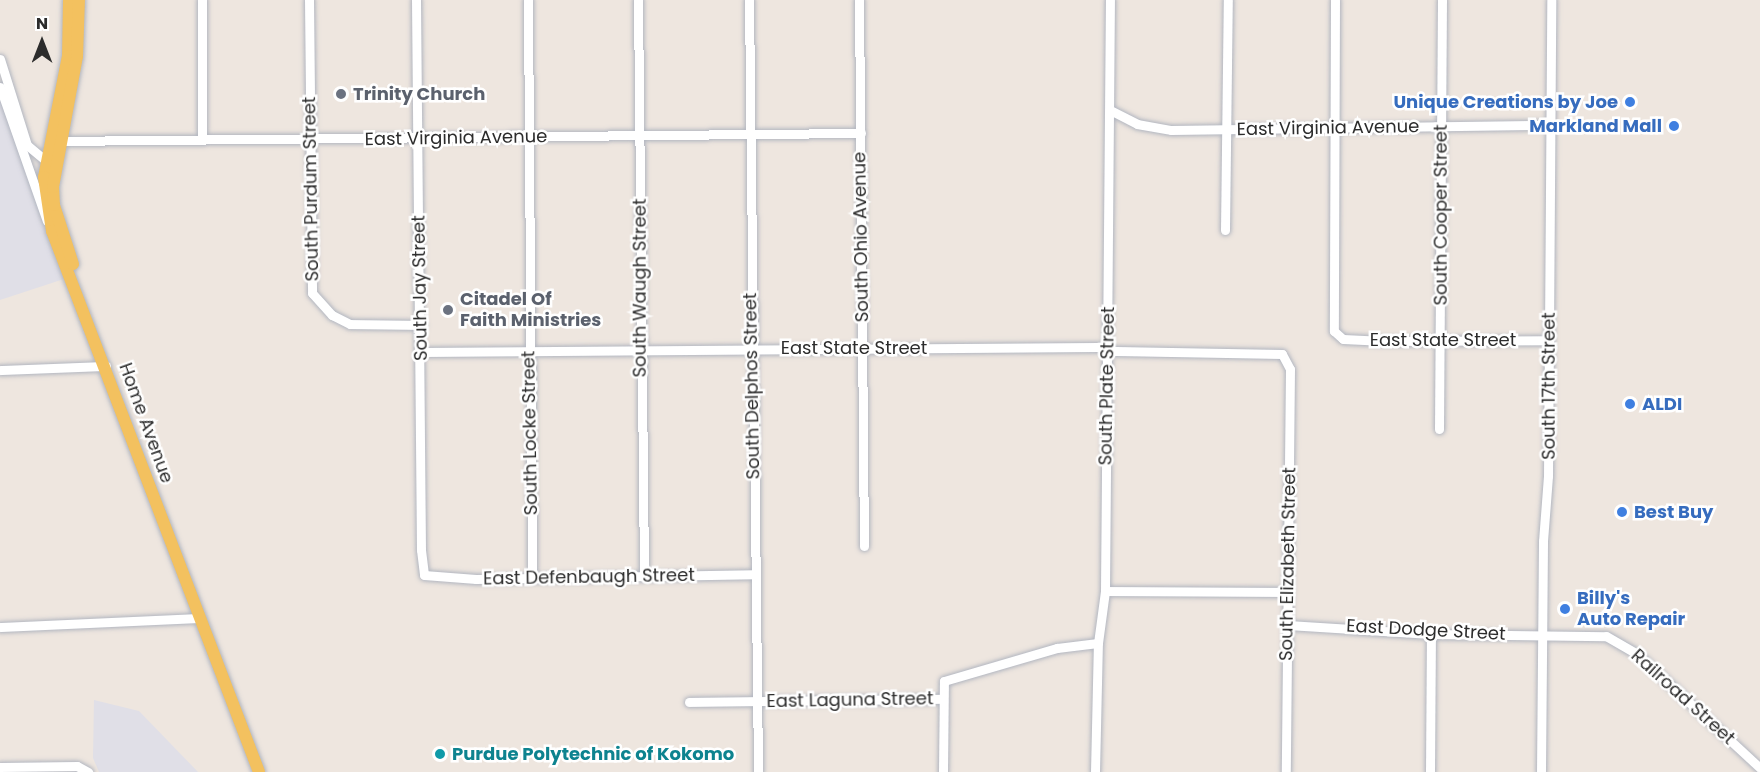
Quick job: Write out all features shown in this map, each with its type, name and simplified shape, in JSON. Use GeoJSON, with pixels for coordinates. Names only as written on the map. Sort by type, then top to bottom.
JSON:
{"type":"FeatureCollection","features":[{"type":"Feature","properties":{"kind":"main road"},"geometry":{"type":"LineString","coordinates":[[56,141],[68,56],[69,0]]}},
{"type":"Feature","properties":{"kind":"main road"},"geometry":{"type":"LineString","coordinates":[[52,231],[44,189],[77,56],[79,0]]}},
{"type":"Feature","properties":{"kind":"main road"},"geometry":{"type":"LineString","coordinates":[[51,165],[54,205],[86,312]]}},
{"type":"Feature","properties":{"kind":"main road","name":"Home Avenue"},"geometry":{"type":"LineString","coordinates":[[52,231],[86,312],[259,772]]}},
{"type":"Feature","properties":{"kind":"street"},"geometry":{"type":"LineString","coordinates":[[202,0],[202,140]]}},
{"type":"Feature","properties":{"kind":"street","name":"South Purdum Street"},"geometry":{"type":"LineString","coordinates":[[309,0],[310,281],[316,299],[332,315],[350,324],[421,326]]}},
{"type":"Feature","properties":{"kind":"street","name":"South Jay Street"},"geometry":{"type":"LineString","coordinates":[[417,0],[421,550],[424,575]]}},
{"type":"Feature","properties":{"kind":"street","name":"South Locke Street"},"geometry":{"type":"LineString","coordinates":[[528,0],[532,578]]}},
{"type":"Feature","properties":{"kind":"street","name":"South Waugh Street"},"geometry":{"type":"LineString","coordinates":[[638,0],[644,576]]}},
{"type":"Feature","properties":{"kind":"street","name":"South Delphos Street"},"geometry":{"type":"LineString","coordinates":[[749,0],[758,772]]}},
{"type":"Feature","properties":{"kind":"street","name":"South Ohio Avenue"},"geometry":{"type":"LineString","coordinates":[[859,0],[864,546]]}},
{"type":"Feature","properties":{"kind":"street","name":"South Plate Street"},"geometry":{"type":"LineString","coordinates":[[1095,772],[1098,643],[1105,591],[1110,0]]}},
{"type":"Feature","properties":{"kind":"street"},"geometry":{"type":"LineString","coordinates":[[1225,230],[1228,0]]}},
{"type":"Feature","properties":{"kind":"street"},"geometry":{"type":"LineString","coordinates":[[1334,128],[1335,0]]}},
{"type":"Feature","properties":{"kind":"street","name":"South Cooper Street"},"geometry":{"type":"LineString","coordinates":[[1439,429],[1442,0]]}},
{"type":"Feature","properties":{"kind":"street","name":"South 17th Street"},"geometry":{"type":"LineString","coordinates":[[1541,772],[1549,340],[1551,0]]}},
{"type":"Feature","properties":{"kind":"street"},"geometry":{"type":"LineString","coordinates":[[0,59],[27,145],[51,165]]}},
{"type":"Feature","properties":{"kind":"street","name":"Home Avenue"},"geometry":{"type":"LineString","coordinates":[[0,87],[52,231]]}},
{"type":"Feature","properties":{"kind":"street","name":"East Virginia Avenue"},"geometry":{"type":"LineString","coordinates":[[1110,110],[1151,128],[1550,125]]}},
{"type":"Feature","properties":{"kind":"street","name":"East State Street"},"geometry":{"type":"LineString","coordinates":[[1334,128],[1333,326],[1338,336],[1440,341],[1549,340]]}},
{"type":"Feature","properties":{"kind":"street","name":"East Virginia Avenue"},"geometry":{"type":"LineString","coordinates":[[56,141],[861,134]]}},
{"type":"Feature","properties":{"kind":"street","name":"East State Street"},"geometry":{"type":"LineString","coordinates":[[421,352],[862,348],[1107,349],[1272,352],[1285,357]]}},
{"type":"Feature","properties":{"kind":"street","name":"South Elizabeth Street"},"geometry":{"type":"LineString","coordinates":[[1285,357],[1290,369],[1286,772]]}},
{"type":"Feature","properties":{"kind":"street"},"geometry":{"type":"LineString","coordinates":[[0,370],[106,366]]}},
{"type":"Feature","properties":{"kind":"street","name":"East Defenbaugh Street"},"geometry":{"type":"LineString","coordinates":[[424,575],[434,579],[754,574]]}},
{"type":"Feature","properties":{"kind":"street"},"geometry":{"type":"LineString","coordinates":[[1105,591],[1288,592]]}},
{"type":"Feature","properties":{"kind":"street"},"geometry":{"type":"LineString","coordinates":[[0,627],[200,618]]}},
{"type":"Feature","properties":{"kind":"street","name":"East Dodge Street"},"geometry":{"type":"LineString","coordinates":[[1288,625],[1431,634],[1600,635]]}},
{"type":"Feature","properties":{"kind":"street"},"geometry":{"type":"LineString","coordinates":[[1430,772],[1431,634]]}},
{"type":"Feature","properties":{"kind":"street","name":"Railroad Street"},"geometry":{"type":"LineString","coordinates":[[1600,635],[1637,654],[1760,768]]}},
{"type":"Feature","properties":{"kind":"street","name":"East Laguna Street"},"geometry":{"type":"LineString","coordinates":[[689,702],[943,699],[944,681],[953,677],[1057,648],[1098,643]]}},
{"type":"Feature","properties":{"kind":"street"},"geometry":{"type":"LineString","coordinates":[[943,699],[943,772]]}},
{"type":"Feature","properties":{"kind":"street"},"geometry":{"type":"LineString","coordinates":[[0,767],[77,766],[87,771]]}},
{"type":"Feature","properties":{"kind":"shaded area"},"geometry":{"type":"Polygon","coordinates":[[[0,99],[64,279],[0,300],[0,99]]]}},
{"type":"Feature","properties":{"kind":"shaded area"},"geometry":{"type":"Polygon","coordinates":[[[94,700],[139,711],[198,772],[99,772],[93,758],[94,700]]]}},
{"type":"Feature","properties":{"kind":"place","name":"Trinity Church"},"geometry":{"type":"Point","coordinates":[341,94]}},
{"type":"Feature","properties":{"kind":"place","name":"Unique Creations by Joe"},"geometry":{"type":"Point","coordinates":[1630,102]}},
{"type":"Feature","properties":{"kind":"place","name":"Markland Mall"},"geometry":{"type":"Point","coordinates":[1674,126]}},
{"type":"Feature","properties":{"kind":"place","name":"Citadel Of Faith Ministries"},"geometry":{"type":"Point","coordinates":[448,310]}},
{"type":"Feature","properties":{"kind":"place","name":"ALDI"},"geometry":{"type":"Point","coordinates":[1630,404]}},
{"type":"Feature","properties":{"kind":"place","name":"Best Buy"},"geometry":{"type":"Point","coordinates":[1622,512]}},
{"type":"Feature","properties":{"kind":"place","name":"Billy's Auto Repair"},"geometry":{"type":"Point","coordinates":[1565,609]}},
{"type":"Feature","properties":{"kind":"place","name":"Purdue Polytechnic of Kokomo"},"geometry":{"type":"Point","coordinates":[440,754]}}]}
